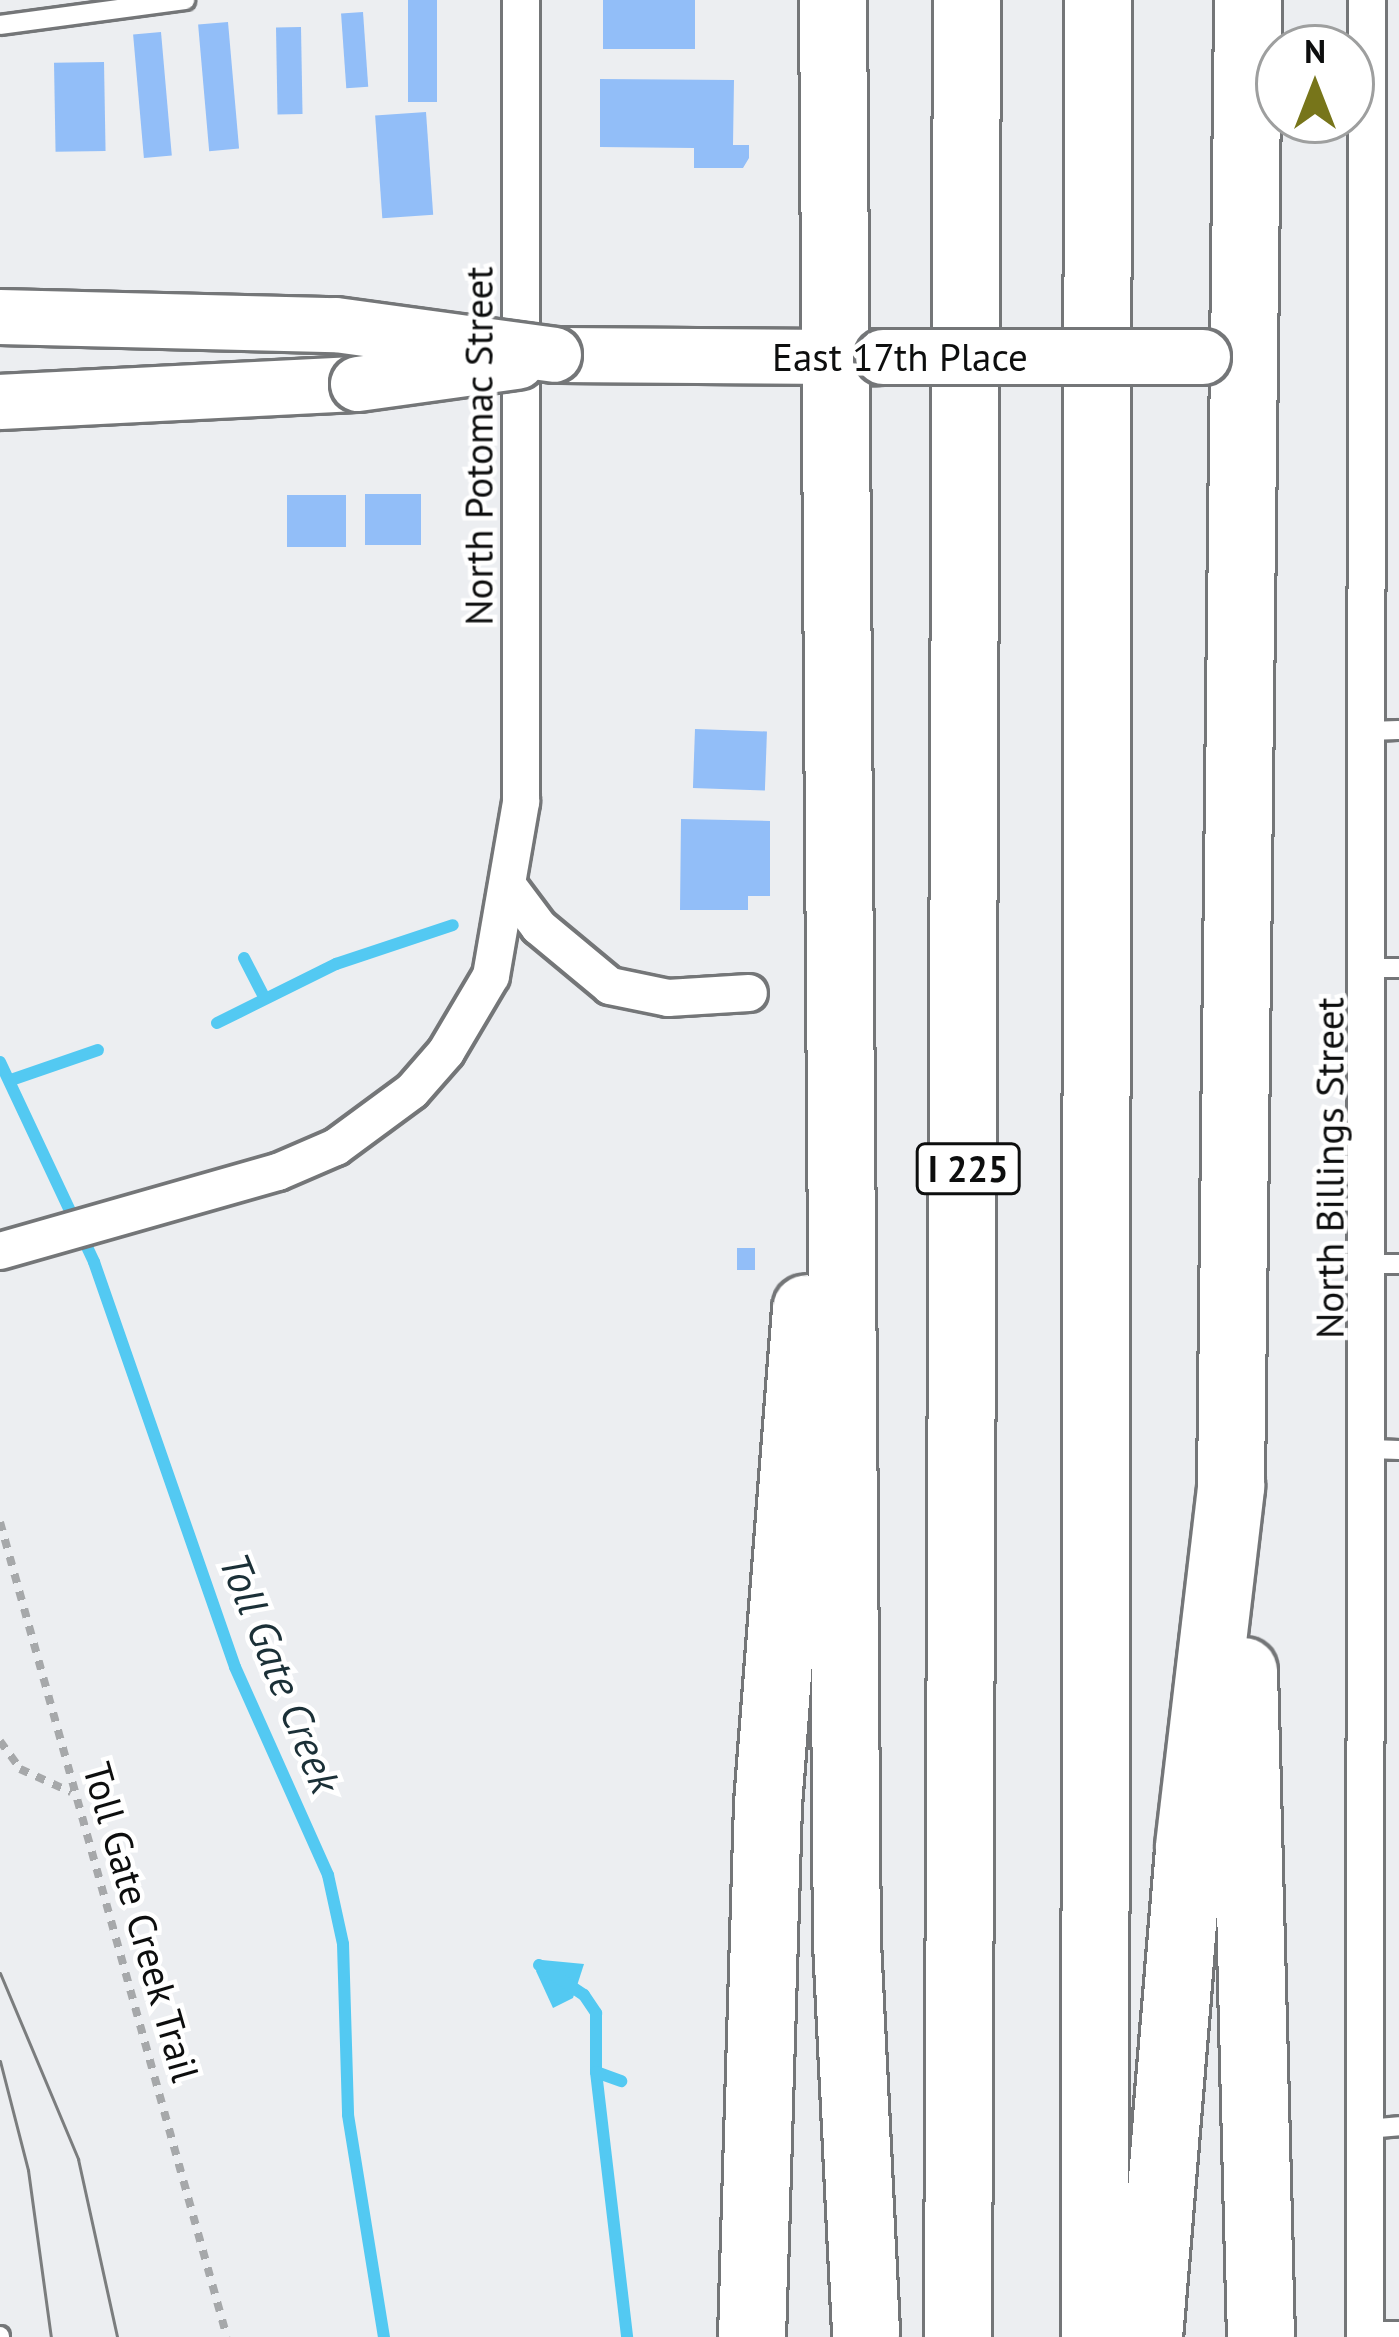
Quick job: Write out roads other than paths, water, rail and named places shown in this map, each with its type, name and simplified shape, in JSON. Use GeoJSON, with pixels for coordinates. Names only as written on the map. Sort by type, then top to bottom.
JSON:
{"type":"FeatureCollection","features":[{"type":"Feature","properties":{"kind":"highway"},"geometry":{"type":"LineString","coordinates":[[752,2337],[768,1804],[837,867],[859,357],[833,0]]}},
{"type":"Feature","properties":{"kind":"highway","name":"I 225"},"geometry":{"type":"LineString","coordinates":[[958,2337],[967,0]]}},
{"type":"Feature","properties":{"kind":"highway"},"geometry":{"type":"LineString","coordinates":[[1095,2337],[1098,0]]}},
{"type":"Feature","properties":{"kind":"highway"},"geometry":{"type":"LineString","coordinates":[[1248,0],[1224,357],[1261,2337]]}},
{"type":"Feature","properties":{"kind":"highway"},"geometry":{"type":"LineString","coordinates":[[837,867],[850,2105],[866,2337]]}},
{"type":"Feature","properties":{"kind":"highway"},"geometry":{"type":"LineString","coordinates":[[1149,2337],[1189,1846],[1232,1486],[1238,1212]]}},
{"type":"Feature","properties":{"kind":"main road","name":"East 17th Place"},"geometry":{"type":"LineString","coordinates":[[0,317],[336,326],[554,355],[1224,357]]}},
{"type":"Feature","properties":{"kind":"main road","name":"East 17th Place"},"geometry":{"type":"LineString","coordinates":[[0,402],[358,384],[554,355]]}},
{"type":"Feature","properties":{"kind":"street","name":"North Potomac Street"},"geometry":{"type":"LineString","coordinates":[[0,1251],[278,1172],[374,1120],[446,1052],[491,976],[512,891],[522,785],[520,0]]}},
{"type":"Feature","properties":{"kind":"street","name":"North Billings Street"},"geometry":{"type":"LineString","coordinates":[[1367,0],[1384,393],[1383,2127],[1376,2333]]}},
{"type":"Feature","properties":{"kind":"street"},"geometry":{"type":"LineString","coordinates":[[512,891],[539,927],[610,986],[668,998],[749,993]]}},
{"type":"Feature","properties":{"kind":"lane"},"geometry":{"type":"LineString","coordinates":[[0,25],[185,0]]}},
{"type":"Feature","properties":{"kind":"water"},"geometry":{"type":"Polygon","coordinates":[[[542,1960],[584,1964],[573,1998],[553,2008],[536,1971],[542,1960]]]}},
{"type":"Feature","properties":{"kind":"waterway"},"geometry":{"type":"LineString","coordinates":[[217,1023],[336,964],[453,925]]}},
{"type":"Feature","properties":{"kind":"waterway"},"geometry":{"type":"LineString","coordinates":[[244,958],[263,995]]}},
{"type":"Feature","properties":{"kind":"waterway"},"geometry":{"type":"LineString","coordinates":[[11,1080],[98,1050]]}},
{"type":"Feature","properties":{"kind":"waterway","name":"Toll Gate Creek"},"geometry":{"type":"LineString","coordinates":[[0,1062],[94,1262],[235,1667],[328,1875],[343,1944],[348,2115],[384,2337]]}},
{"type":"Feature","properties":{"kind":"waterway"},"geometry":{"type":"LineString","coordinates":[[539,1965],[584,1995],[596,2013],[596,2072],[627,2337]]}},
{"type":"Feature","properties":{"kind":"waterway"},"geometry":{"type":"LineString","coordinates":[[596,2072],[621,2081]]}},
{"type":"Feature","properties":{"kind":"tram line"},"geometry":{"type":"LineString","coordinates":[[0,1973],[78,2159],[117,2337]]}},
{"type":"Feature","properties":{"kind":"tram line"},"geometry":{"type":"LineString","coordinates":[[0,2061],[28,2170],[51,2337]]}}]}
